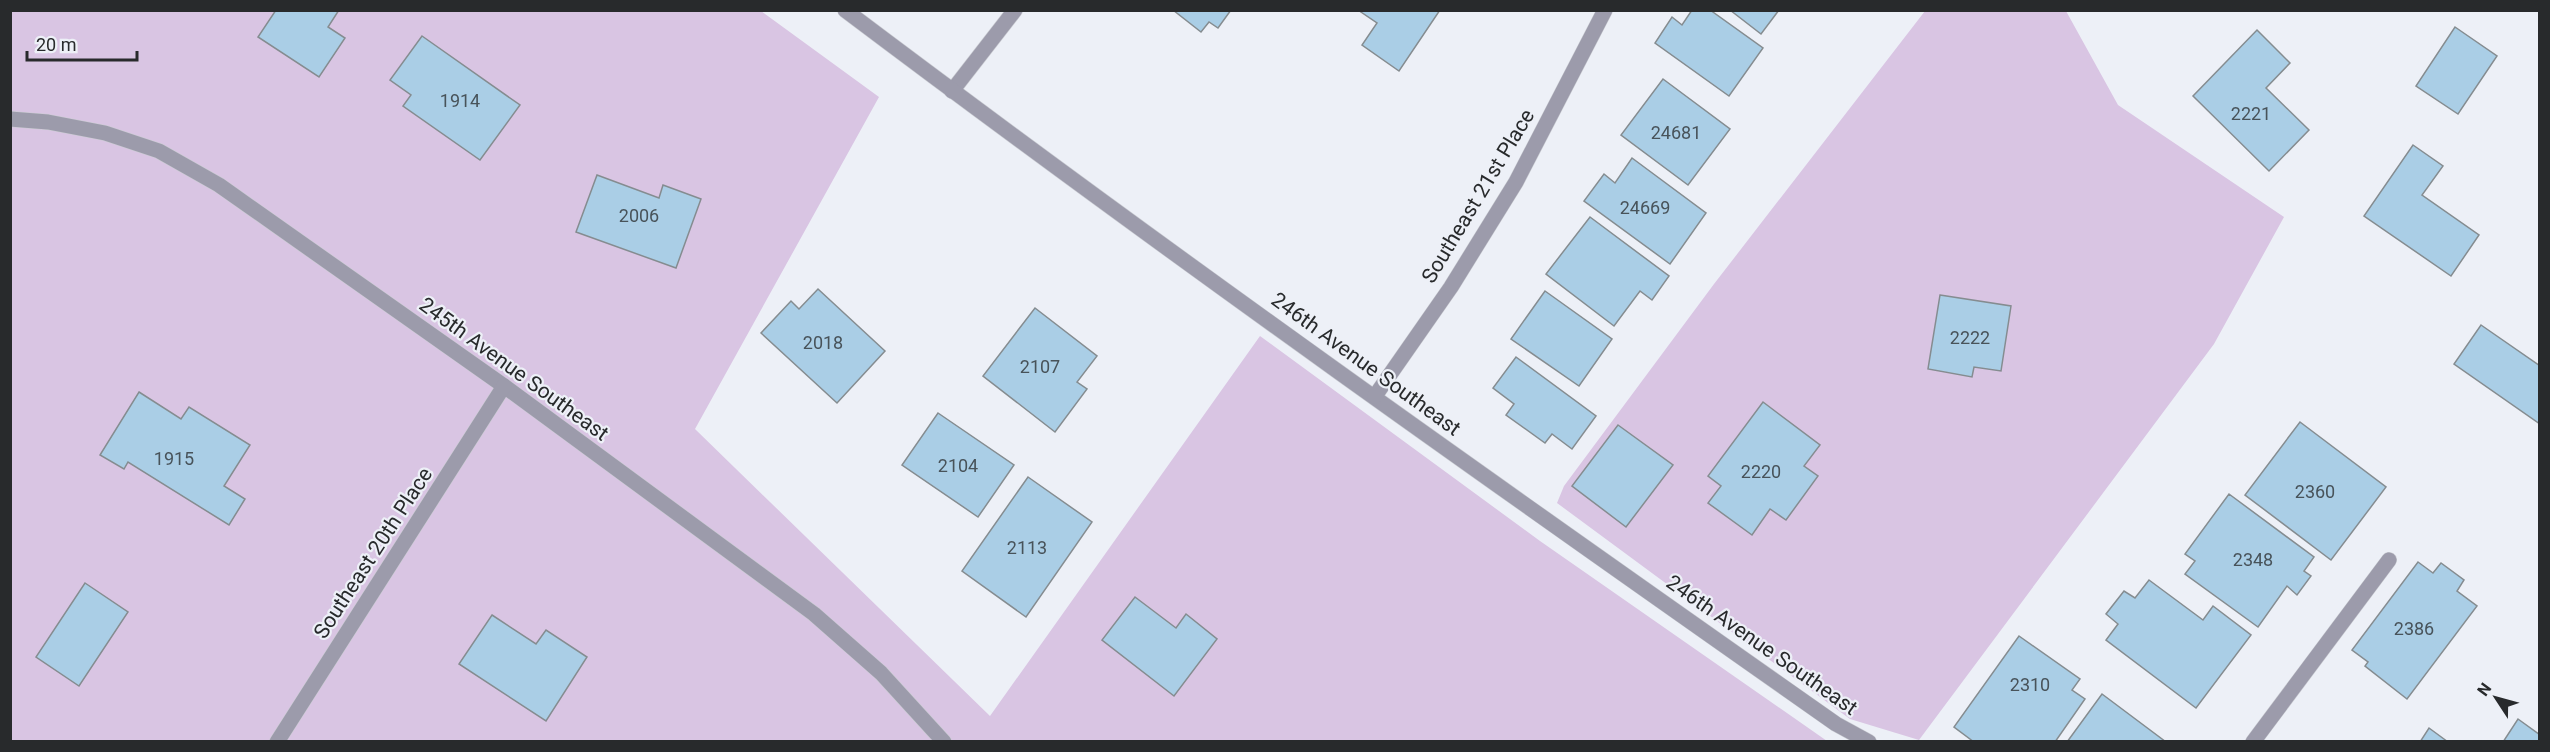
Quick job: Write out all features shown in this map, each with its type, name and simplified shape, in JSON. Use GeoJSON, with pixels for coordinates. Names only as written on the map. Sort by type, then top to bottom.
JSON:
{"type":"FeatureCollection","features":[{"type":"Feature","properties":{"kind":"street","name":"246th Avenue Southeast"},"geometry":{"type":"LineString","coordinates":[[844,10],[952,92],[1375,396],[1836,724],[1869,741]]}},
{"type":"Feature","properties":{"kind":"street"},"geometry":{"type":"LineString","coordinates":[[952,92],[1015,10]]}},
{"type":"Feature","properties":{"kind":"street","name":"Southeast 21st Place"},"geometry":{"type":"LineString","coordinates":[[1375,396],[1450,287],[1516,182],[1605,10]]}},
{"type":"Feature","properties":{"kind":"street","name":"245th Avenue Southeast"},"geometry":{"type":"LineString","coordinates":[[10,119],[48,122],[105,133],[159,151],[219,185],[504,386],[814,614],[881,673],[944,741]]}},
{"type":"Feature","properties":{"kind":"street","name":"Southeast 20th Place"},"geometry":{"type":"LineString","coordinates":[[277,741],[504,386]]}},
{"type":"Feature","properties":{"kind":"street"},"geometry":{"type":"LineString","coordinates":[[2253,741],[2389,560]]}},
{"type":"Feature","properties":{"kind":"shaded area"},"geometry":{"type":"Polygon","coordinates":[[[10,11],[761,11],[879,97],[695,429],[990,716],[1260,336],[1540,541],[1827,741],[11,741],[10,11]]]}},
{"type":"Feature","properties":{"kind":"shaded area"},"geometry":{"type":"Polygon","coordinates":[[[1925,11],[2066,11],[2118,105],[2284,217],[2214,344],[1919,740],[1850,719],[1557,503],[1564,486],[1714,284],[1925,11]]]}},
{"type":"Feature","properties":{"kind":"building"},"geometry":{"type":"Polygon","coordinates":[[[276,10],[339,10],[328,27],[345,38],[319,77],[258,37],[276,10]]]}},
{"type":"Feature","properties":{"kind":"building"},"geometry":{"type":"Polygon","coordinates":[[[1173,10],[1231,10],[1218,28],[1209,22],[1201,32],[1173,10]]]}},
{"type":"Feature","properties":{"kind":"building"},"geometry":{"type":"Polygon","coordinates":[[[1358,10],[1440,10],[1399,71],[1362,45],[1377,23],[1358,10]]]}},
{"type":"Feature","properties":{"kind":"building"},"geometry":{"type":"Polygon","coordinates":[[[1692,10],[1710,10],[1763,48],[1729,96],[1655,43],[1672,17],[1682,25],[1692,10]]]}},
{"type":"Feature","properties":{"kind":"building"},"geometry":{"type":"Polygon","coordinates":[[[1730,10],[1779,10],[1761,34],[1730,10]]]}},
{"type":"Feature","properties":{"kind":"building"},"geometry":{"type":"Polygon","coordinates":[[[2455,27],[2497,56],[2458,114],[2416,86],[2455,27]]]}},
{"type":"Feature","properties":{"kind":"building"},"geometry":{"type":"Polygon","coordinates":[[[2257,30],[2290,63],[2266,88],[2309,130],[2269,171],[2193,96],[2257,30]]]}},
{"type":"Feature","properties":{"kind":"building"},"geometry":{"type":"Polygon","coordinates":[[[422,36],[520,105],[480,160],[403,106],[411,95],[390,80],[422,36]]]}},
{"type":"Feature","properties":{"kind":"building"},"geometry":{"type":"Polygon","coordinates":[[[1663,79],[1730,129],[1688,185],[1621,135],[1663,79]]]}},
{"type":"Feature","properties":{"kind":"building"},"geometry":{"type":"Polygon","coordinates":[[[2413,145],[2443,166],[2422,195],[2479,235],[2451,276],[2364,216],[2413,145]]]}},
{"type":"Feature","properties":{"kind":"building"},"geometry":{"type":"Polygon","coordinates":[[[1632,158],[1706,213],[1670,264],[1584,201],[1604,174],[1615,183],[1632,158]]]}},
{"type":"Feature","properties":{"kind":"building"},"geometry":{"type":"Polygon","coordinates":[[[597,175],[659,198],[663,185],[701,199],[676,268],[576,232],[597,175]]]}},
{"type":"Feature","properties":{"kind":"building"},"geometry":{"type":"Polygon","coordinates":[[[1590,217],[1669,276],[1652,300],[1640,291],[1614,326],[1546,274],[1590,217]]]}},
{"type":"Feature","properties":{"kind":"building"},"geometry":{"type":"Polygon","coordinates":[[[818,289],[885,351],[837,403],[761,333],[791,301],[799,309],[818,289]]]}},
{"type":"Feature","properties":{"kind":"building"},"geometry":{"type":"Polygon","coordinates":[[[1545,291],[1612,339],[1579,386],[1511,339],[1545,291]]]}},
{"type":"Feature","properties":{"kind":"building"},"geometry":{"type":"Polygon","coordinates":[[[1940,295],[2011,306],[2001,371],[1974,367],[1972,377],[1928,369],[1940,295]]]}},
{"type":"Feature","properties":{"kind":"building"},"geometry":{"type":"Polygon","coordinates":[[[1035,308],[1097,356],[1077,382],[1087,389],[1055,432],[983,376],[1035,308]]]}},
{"type":"Feature","properties":{"kind":"building"},"geometry":{"type":"Polygon","coordinates":[[[2481,325],[2540,366],[2540,424],[2454,364],[2481,325]]]}},
{"type":"Feature","properties":{"kind":"building"},"geometry":{"type":"Polygon","coordinates":[[[1516,357],[1596,416],[1572,449],[1552,434],[1545,443],[1506,415],[1514,404],[1493,388],[1516,357]]]}},
{"type":"Feature","properties":{"kind":"building"},"geometry":{"type":"Polygon","coordinates":[[[139,392],[181,419],[189,407],[250,445],[224,486],[245,499],[229,525],[128,462],[124,469],[100,455],[139,392]]]}},
{"type":"Feature","properties":{"kind":"building"},"geometry":{"type":"Polygon","coordinates":[[[1763,402],[1820,445],[1804,466],[1818,476],[1786,520],[1770,509],[1752,535],[1708,503],[1721,486],[1708,476],[1763,402]]]}},
{"type":"Feature","properties":{"kind":"building"},"geometry":{"type":"Polygon","coordinates":[[[938,413],[1014,465],[978,517],[902,465],[938,413]]]}},
{"type":"Feature","properties":{"kind":"building"},"geometry":{"type":"Polygon","coordinates":[[[2300,422],[2386,487],[2331,560],[2245,495],[2300,422]]]}},
{"type":"Feature","properties":{"kind":"building"},"geometry":{"type":"Polygon","coordinates":[[[1618,425],[1673,465],[1626,527],[1572,486],[1618,425]]]}},
{"type":"Feature","properties":{"kind":"building"},"geometry":{"type":"Polygon","coordinates":[[[1028,477],[1092,522],[1026,617],[962,571],[1028,477]]]}},
{"type":"Feature","properties":{"kind":"building"},"geometry":{"type":"Polygon","coordinates":[[[2229,494],[2314,557],[2304,571],[2311,576],[2297,595],[2287,586],[2258,627],[2185,574],[2195,561],[2185,554],[2229,494]]]}},
{"type":"Feature","properties":{"kind":"building"},"geometry":{"type":"Polygon","coordinates":[[[2418,562],[2433,573],[2441,563],[2464,580],[2457,591],[2477,606],[2407,699],[2365,666],[2368,662],[2352,650],[2418,562]]]}},
{"type":"Feature","properties":{"kind":"building"},"geometry":{"type":"Polygon","coordinates":[[[2149,580],[2203,620],[2213,606],[2251,635],[2196,708],[2106,640],[2118,624],[2106,614],[2124,591],[2135,598],[2149,580]]]}},
{"type":"Feature","properties":{"kind":"building"},"geometry":{"type":"Polygon","coordinates":[[[85,583],[128,612],[79,686],[36,657],[85,583]]]}},
{"type":"Feature","properties":{"kind":"building"},"geometry":{"type":"Polygon","coordinates":[[[1135,597],[1176,628],[1186,614],[1217,639],[1174,696],[1102,640],[1135,597]]]}},
{"type":"Feature","properties":{"kind":"building"},"geometry":{"type":"Polygon","coordinates":[[[492,615],[536,644],[546,630],[587,657],[546,721],[459,664],[492,615]]]}},
{"type":"Feature","properties":{"kind":"building"},"geometry":{"type":"Polygon","coordinates":[[[2019,636],[2080,679],[2072,690],[2085,699],[2055,742],[1974,742],[1954,727],[2019,636]]]}},
{"type":"Feature","properties":{"kind":"building"},"geometry":{"type":"Polygon","coordinates":[[[2102,694],[2166,742],[2067,742],[2102,694]]]}},
{"type":"Feature","properties":{"kind":"building"},"geometry":{"type":"Polygon","coordinates":[[[2518,719],[2540,735],[2540,742],[2503,742],[2518,719]]]}},
{"type":"Feature","properties":{"kind":"building"},"geometry":{"type":"Polygon","coordinates":[[[2429,728],[2448,742],[2420,742],[2429,728]]]}}]}
